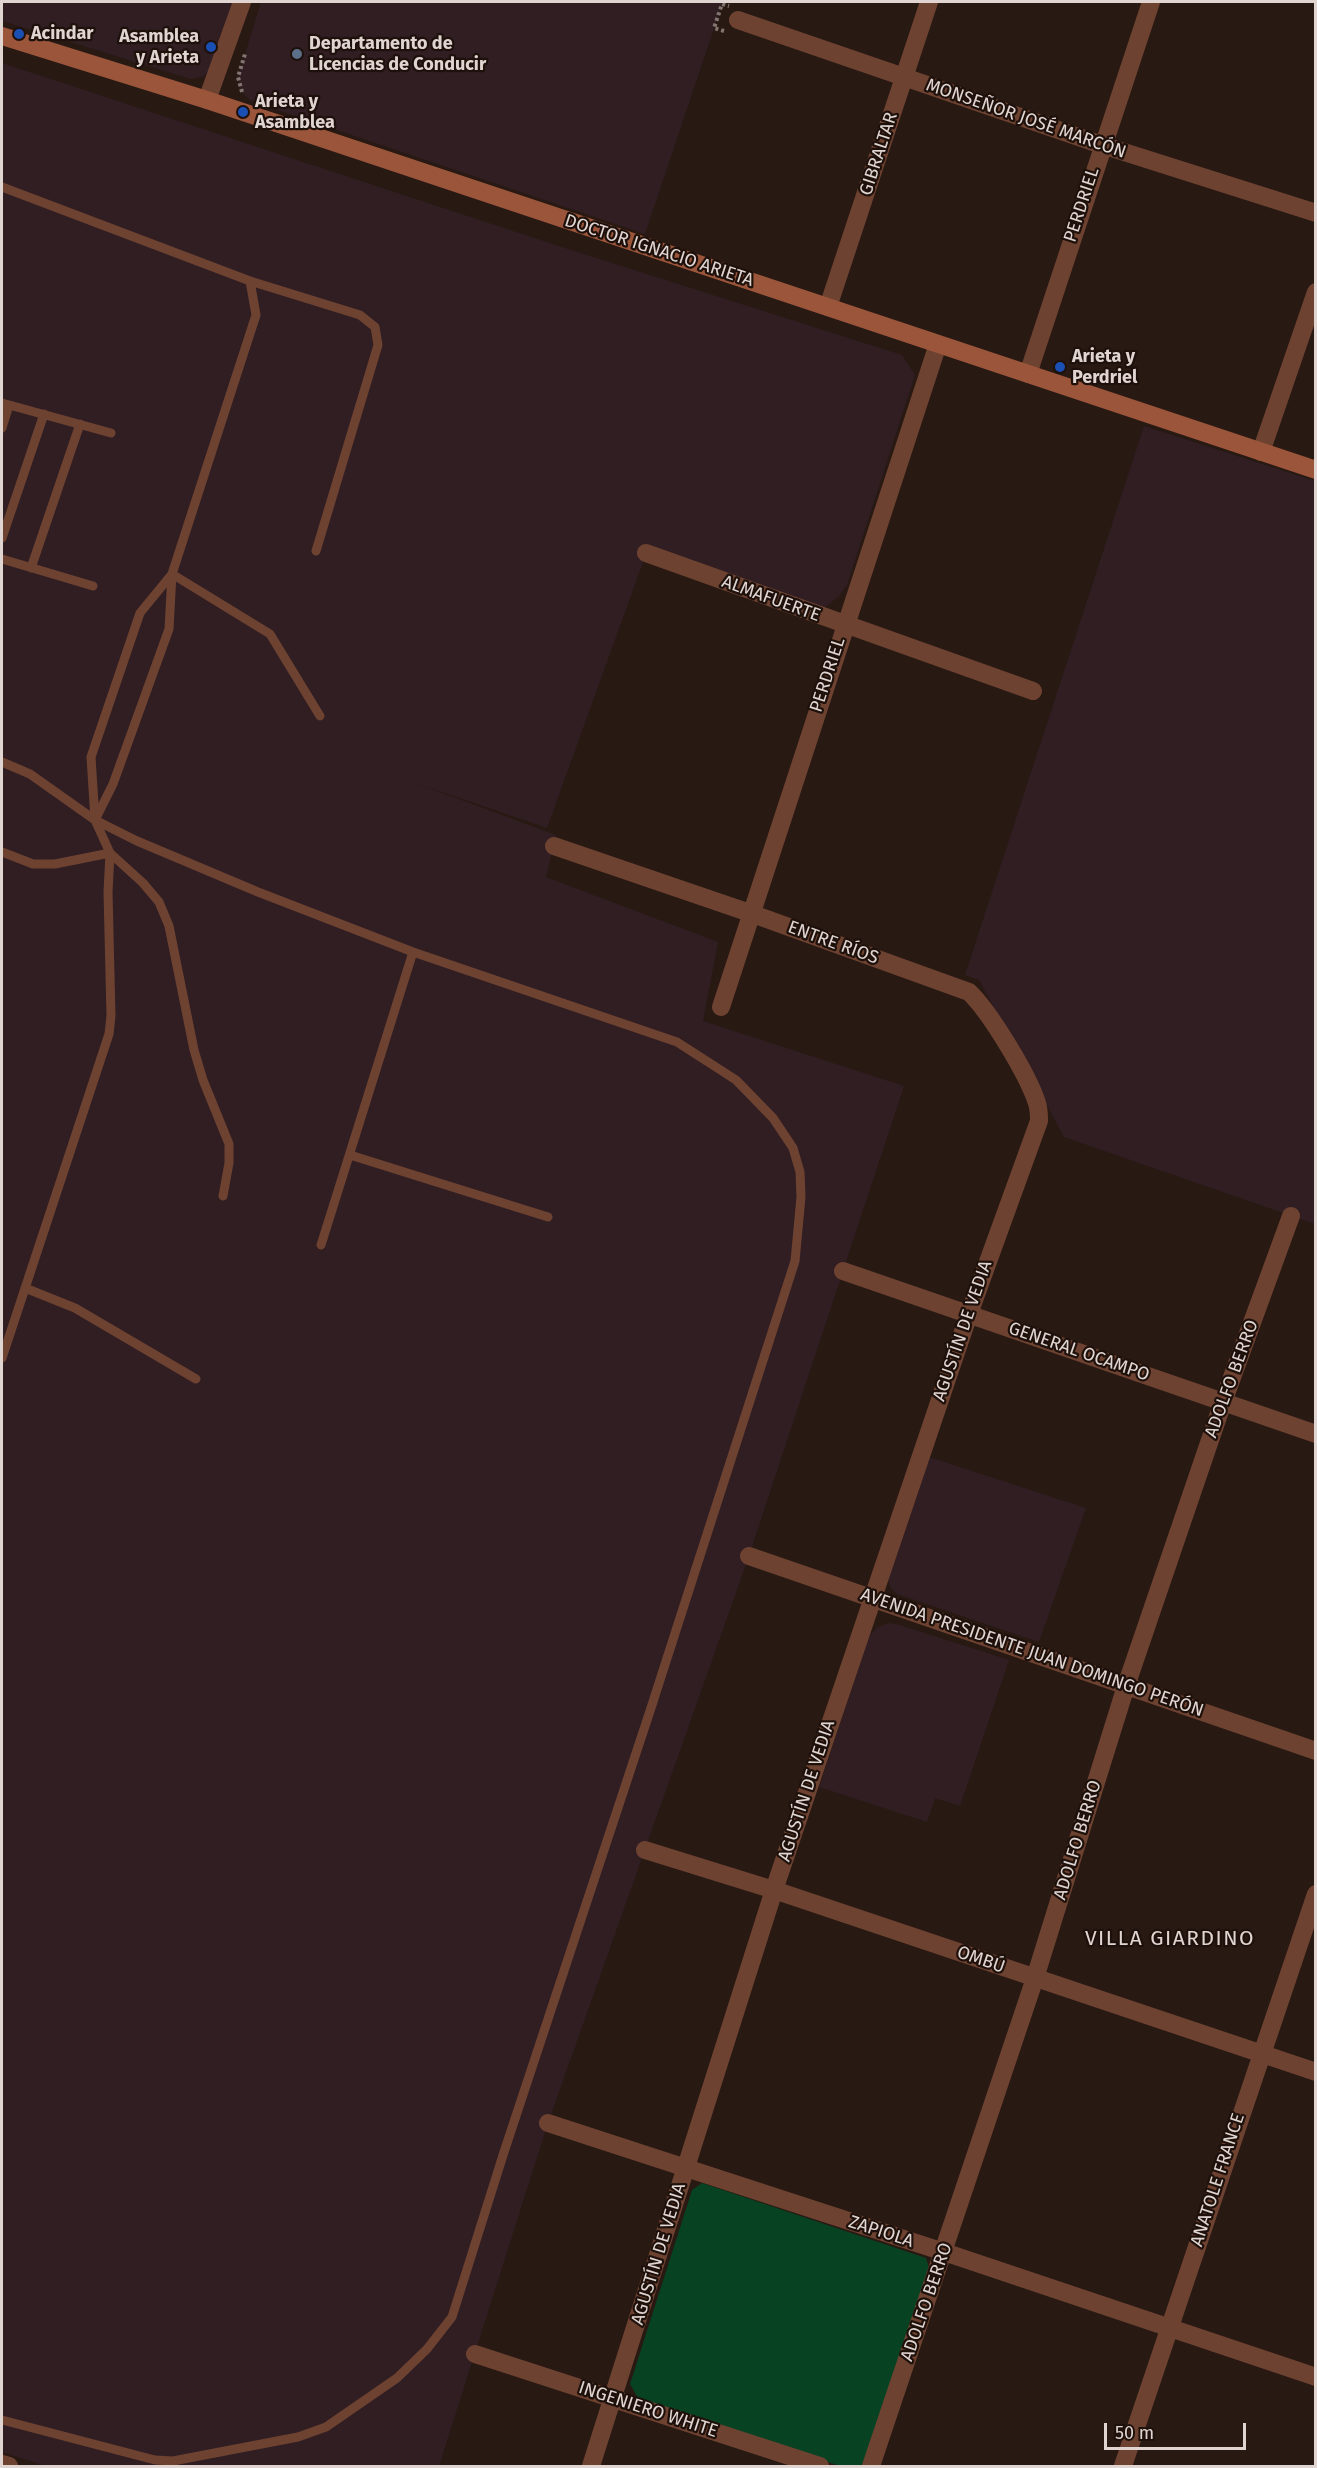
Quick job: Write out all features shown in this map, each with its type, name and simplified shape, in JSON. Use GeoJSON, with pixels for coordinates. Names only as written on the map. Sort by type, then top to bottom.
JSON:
{"type":"FeatureCollection","features":[{"type":"Feature","properties":{"kind":"street"},"geometry":{"type":"LineString","coordinates":[[207,100],[242,2]]}},
{"type":"Feature","properties":{"kind":"street","name":"GIBRALTAR"},"geometry":{"type":"LineString","coordinates":[[828,307],[929,2]]}},
{"type":"Feature","properties":{"kind":"street","name":"PERDRIEL"},"geometry":{"type":"LineString","coordinates":[[1028,374],[1151,2]]}},
{"type":"Feature","properties":{"kind":"street","name":"MONSEÑOR JOSÉ MARCÓN"},"geometry":{"type":"LineString","coordinates":[[732,20],[1102,145],[1316,213]]}},
{"type":"Feature","properties":{"kind":"street","name":"DOCTOR IGNACIO ARIETA"},"geometry":{"type":"LineString","coordinates":[[2,36],[207,100],[1316,470]]}},
{"type":"Feature","properties":{"kind":"street"},"geometry":{"type":"LineString","coordinates":[[1261,452],[1316,292]]}},
{"type":"Feature","properties":{"kind":"street","name":"PERDRIEL"},"geometry":{"type":"LineString","coordinates":[[721,1007],[938,344]]}},
{"type":"Feature","properties":{"kind":"street","name":"ALMAFUERTE"},"geometry":{"type":"LineString","coordinates":[[646,554],[1033,691]]}},
{"type":"Feature","properties":{"kind":"street","name":"ENTRE RÍOS"},"geometry":{"type":"LineString","coordinates":[[554,846],[750,913],[969,992],[982,1004],[1030,1086],[1038,1105],[1039,1121]]}},
{"type":"Feature","properties":{"kind":"street","name":"AGUSTÍN DE VEDIA"},"geometry":{"type":"LineString","coordinates":[[591,2466],[774,1890],[871,1597],[1039,1121]]}},
{"type":"Feature","properties":{"kind":"street","name":"ADOLFO BERRO"},"geometry":{"type":"LineString","coordinates":[[871,2466],[1035,1978],[1126,1686],[1223,1402],[1291,1216]]}},
{"type":"Feature","properties":{"kind":"street","name":"GENERAL OCAMPO"},"geometry":{"type":"LineString","coordinates":[[843,1271],[1316,1434]]}},
{"type":"Feature","properties":{"kind":"street","name":"AVENIDA PRESIDENTE JUAN DOMINGO PERÓN"},"geometry":{"type":"LineString","coordinates":[[749,1556],[1316,1752]]}},
{"type":"Feature","properties":{"kind":"street","name":"OMBÚ"},"geometry":{"type":"LineString","coordinates":[[645,1850],[774,1890],[1316,2072]]}},
{"type":"Feature","properties":{"kind":"street","name":"ANATOLE FRANCE"},"geometry":{"type":"LineString","coordinates":[[1123,2466],[1260,2053],[1316,1893]]}},
{"type":"Feature","properties":{"kind":"street","name":"ZAPIOLA"},"geometry":{"type":"LineString","coordinates":[[548,2123],[944,2252],[1316,2377]]}},
{"type":"Feature","properties":{"kind":"street","name":"INGENIERO WHITE"},"geometry":{"type":"LineString","coordinates":[[475,2355],[820,2466]]}},
{"type":"Feature","properties":{"kind":"street"},"geometry":{"type":"LineString","coordinates":[[2,2464],[9,2466]]}},
{"type":"Feature","properties":{"kind":"lane"},"geometry":{"type":"LineString","coordinates":[[2,187],[250,281],[360,315],[375,327],[378,345],[316,551]]}},
{"type":"Feature","properties":{"kind":"lane"},"geometry":{"type":"LineString","coordinates":[[96,820],[113,784],[169,629],[172,574],[256,315],[250,281]]}},
{"type":"Feature","properties":{"kind":"lane"},"geometry":{"type":"LineString","coordinates":[[2,428],[5,404],[111,433]]}},
{"type":"Feature","properties":{"kind":"lane"},"geometry":{"type":"LineString","coordinates":[[2,538],[44,414]]}},
{"type":"Feature","properties":{"kind":"lane"},"geometry":{"type":"LineString","coordinates":[[31,568],[80,424]]}},
{"type":"Feature","properties":{"kind":"lane"},"geometry":{"type":"LineString","coordinates":[[2,559],[93,586]]}},
{"type":"Feature","properties":{"kind":"lane"},"geometry":{"type":"LineString","coordinates":[[172,574],[270,634],[320,716]]}},
{"type":"Feature","properties":{"kind":"lane"},"geometry":{"type":"LineString","coordinates":[[172,574],[140,613],[92,757],[96,820],[110,852],[143,883],[159,902],[169,926],[194,1050],[203,1080],[229,1144],[229,1163],[223,1196]]}},
{"type":"Feature","properties":{"kind":"lane"},"geometry":{"type":"LineString","coordinates":[[2,762],[30,774],[96,820],[137,841],[258,892],[413,952],[677,1042],[736,1080],[773,1118],[793,1148],[800,1172],[801,1197],[795,1261],[651,1711],[504,2152],[452,2317],[427,2349],[398,2378],[326,2427],[298,2437],[173,2461],[155,2460],[2,2420]]}},
{"type":"Feature","properties":{"kind":"lane"},"geometry":{"type":"LineString","coordinates":[[2,852],[33,864],[54,864],[110,852]]}},
{"type":"Feature","properties":{"kind":"lane"},"geometry":{"type":"LineString","coordinates":[[2,1358],[109,1034],[111,1016],[108,892],[110,852]]}},
{"type":"Feature","properties":{"kind":"lane"},"geometry":{"type":"LineString","coordinates":[[321,1245],[413,952]]}},
{"type":"Feature","properties":{"kind":"lane"},"geometry":{"type":"LineString","coordinates":[[350,1155],[548,1217]]}},
{"type":"Feature","properties":{"kind":"lane"},"geometry":{"type":"LineString","coordinates":[[25,1288],[75,1308],[196,1379]]}},
{"type":"Feature","properties":{"kind":"path"},"geometry":{"type":"LineString","coordinates":[[722,4],[732,20],[714,28],[722,4]]}},
{"type":"Feature","properties":{"kind":"path"},"geometry":{"type":"LineString","coordinates":[[246,96],[240,91],[238,77],[248,45]]}},
{"type":"Feature","properties":{"kind":"shaded area"},"geometry":{"type":"Polygon","coordinates":[[[2,2],[236,2],[214,67],[204,76],[191,79],[2,21],[2,2]]]}},
{"type":"Feature","properties":{"kind":"shaded area"},"geometry":{"type":"Polygon","coordinates":[[[261,2],[723,2],[645,234],[251,101],[240,91],[238,77],[261,2]]]}},
{"type":"Feature","properties":{"kind":"shaded area"},"geometry":{"type":"Polygon","coordinates":[[[2,63],[568,249],[902,355],[915,375],[847,585],[839,596],[816,615],[646,554],[547,828],[413,782],[556,835],[546,877],[718,942],[703,1021],[904,1086],[749,1556],[548,2123],[439,2466],[46,2466],[2,2452],[2,63]]]}},
{"type":"Feature","properties":{"kind":"shaded area"},"geometry":{"type":"Polygon","coordinates":[[[1144,426],[1315,481],[1315,1224],[1064,1137],[979,980],[965,975],[1144,426]]]}},
{"type":"Feature","properties":{"kind":"shaded area"},"geometry":{"type":"Polygon","coordinates":[[[929,1457],[1086,1508],[1039,1642],[897,1594],[890,1587],[887,1577],[929,1457]]]}},
{"type":"Feature","properties":{"kind":"shaded area"},"geometry":{"type":"Polygon","coordinates":[[[889,1623],[1009,1660],[960,1806],[935,1798],[927,1822],[819,1787],[869,1636],[878,1627],[889,1623]]]}},
{"type":"Feature","properties":{"kind":"green space"},"geometry":{"type":"Polygon","coordinates":[[[702,2183],[926,2258],[930,2271],[871,2466],[840,2466],[639,2400],[630,2384],[692,2190],[702,2183]]]}},
{"type":"Feature","properties":{"kind":"place","name":"Acindar"},"geometry":{"type":"Point","coordinates":[19,34]}},
{"type":"Feature","properties":{"kind":"place","name":"Asamblea y Arieta"},"geometry":{"type":"Point","coordinates":[211,47]}},
{"type":"Feature","properties":{"kind":"place","name":"Departamento de Licencias de Conducir"},"geometry":{"type":"Point","coordinates":[297,54]}},
{"type":"Feature","properties":{"kind":"place","name":"Arieta y Asamblea"},"geometry":{"type":"Point","coordinates":[243,112]}},
{"type":"Feature","properties":{"kind":"place","name":"Arieta y Perdriel"},"geometry":{"type":"Point","coordinates":[1060,367]}},
{"type":"Feature","properties":{"kind":"district","name":"VILLA GIARDINO"},"geometry":{"type":"Point","coordinates":[1170,1939]}}]}
